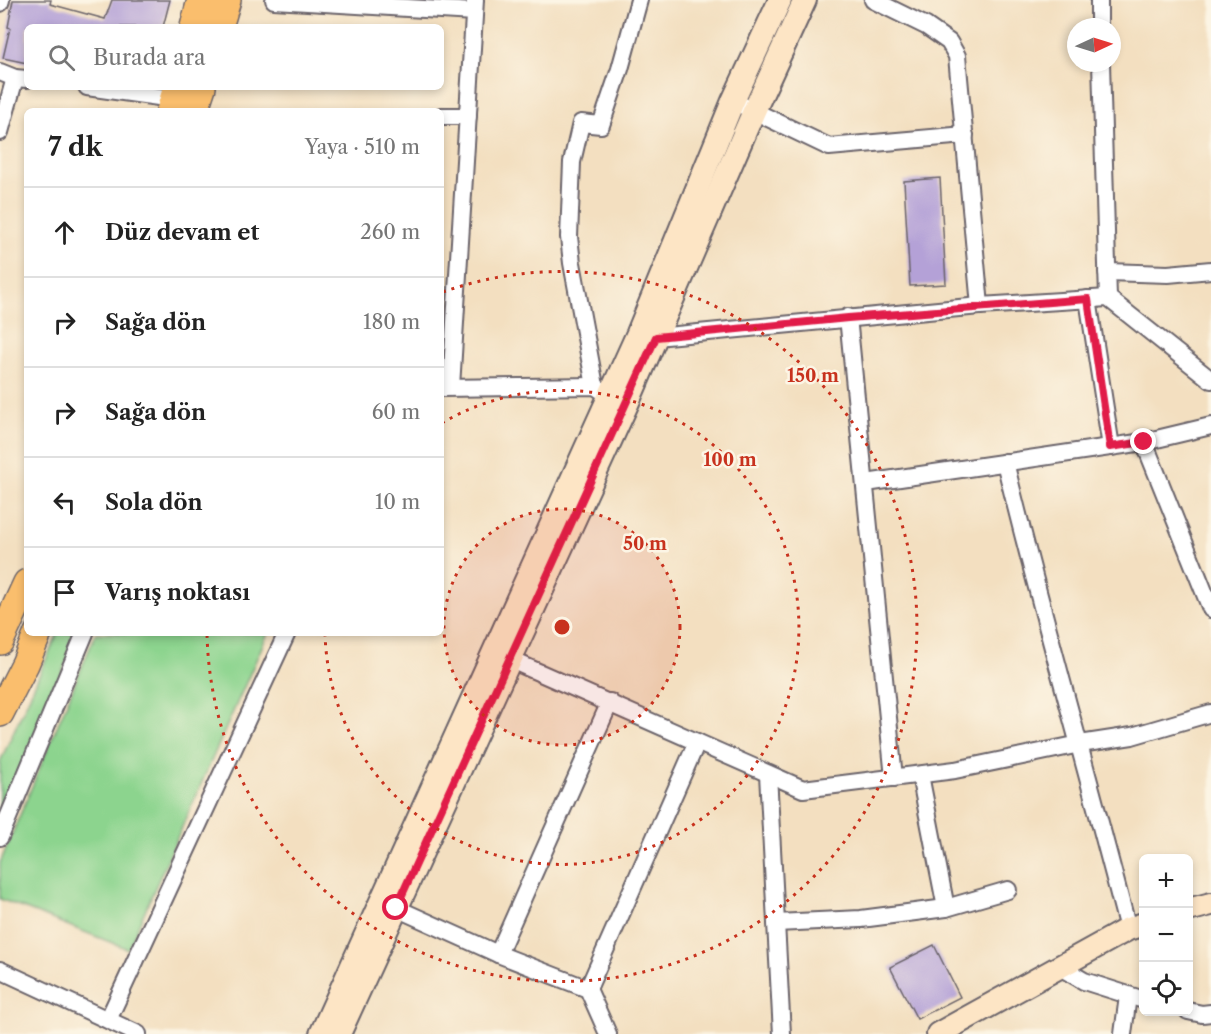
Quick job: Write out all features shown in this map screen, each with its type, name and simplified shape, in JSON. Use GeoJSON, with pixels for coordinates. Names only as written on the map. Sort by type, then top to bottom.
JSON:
{"type":"FeatureCollection","features":[{"type":"Feature","properties":{"kind":"highway"},"geometry":{"type":"LineString","coordinates":[[195,24],[201,0]]}},
{"type":"Feature","properties":{"kind":"highway"},"geometry":{"type":"LineString","coordinates":[[220,24],[227,0]]}},
{"type":"Feature","properties":{"kind":"highway"},"geometry":{"type":"LineString","coordinates":[[178,102],[197,90]]}},
{"type":"Feature","properties":{"kind":"highway"},"geometry":{"type":"LineString","coordinates":[[0,640],[24,589]]}},
{"type":"Feature","properties":{"kind":"highway"},"geometry":{"type":"LineString","coordinates":[[0,713],[26,664],[37,636]]}},
{"type":"Feature","properties":{"kind":"main road"},"geometry":{"type":"LineString","coordinates":[[647,335],[733,101],[780,0]]}},
{"type":"Feature","properties":{"kind":"main road"},"geometry":{"type":"LineString","coordinates":[[321,1034],[611,395],[647,335],[806,0]]}},
{"type":"Feature","properties":{"kind":"main road"},"geometry":{"type":"LineString","coordinates":[[339,1034],[511,660],[611,395]]}},
{"type":"Feature","properties":{"kind":"main road"},"geometry":{"type":"LineString","coordinates":[[1193,909],[1211,904]]}},
{"type":"Feature","properties":{"kind":"main road"},"geometry":{"type":"LineString","coordinates":[[938,1034],[1136,926]]}},
{"type":"Feature","properties":{"kind":"street"},"geometry":{"type":"LineString","coordinates":[[274,0],[474,6],[468,116],[446,388],[611,395],[572,263],[569,237],[572,162],[581,123],[601,125],[620,69],[639,0]]}},
{"type":"Feature","properties":{"kind":"street"},"geometry":{"type":"LineString","coordinates":[[873,0],[926,26],[949,42],[957,56],[980,306]]}},
{"type":"Feature","properties":{"kind":"street"},"geometry":{"type":"LineString","coordinates":[[1099,0],[1099,18]]}},
{"type":"Feature","properties":{"kind":"street"},"geometry":{"type":"LineString","coordinates":[[1101,72],[1108,297]]}},
{"type":"Feature","properties":{"kind":"street"},"geometry":{"type":"LineString","coordinates":[[0,132],[14,76]]}},
{"type":"Feature","properties":{"kind":"street"},"geometry":{"type":"LineString","coordinates":[[105,90],[178,102]]}},
{"type":"Feature","properties":{"kind":"street"},"geometry":{"type":"LineString","coordinates":[[733,101],[829,147],[965,135]]}},
{"type":"Feature","properties":{"kind":"street"},"geometry":{"type":"LineString","coordinates":[[444,116],[468,116]]}},
{"type":"Feature","properties":{"kind":"street"},"geometry":{"type":"LineString","coordinates":[[1107,272],[1168,274],[1211,270]]}},
{"type":"Feature","properties":{"kind":"street"},"geometry":{"type":"LineString","coordinates":[[647,335],[1108,297],[1211,380]]}},
{"type":"Feature","properties":{"kind":"street"},"geometry":{"type":"LineString","coordinates":[[1088,299],[1110,447]]}},
{"type":"Feature","properties":{"kind":"street"},"geometry":{"type":"LineString","coordinates":[[848,318],[894,778]]}},
{"type":"Feature","properties":{"kind":"street"},"geometry":{"type":"LineString","coordinates":[[866,483],[1144,442],[1211,426]]}},
{"type":"Feature","properties":{"kind":"street"},"geometry":{"type":"LineString","coordinates":[[1144,442],[1211,609]]}},
{"type":"Feature","properties":{"kind":"street"},"geometry":{"type":"LineString","coordinates":[[1005,462],[1080,744],[1136,926]]}},
{"type":"Feature","properties":{"kind":"street"},"geometry":{"type":"LineString","coordinates":[[0,837],[84,636]]}},
{"type":"Feature","properties":{"kind":"street"},"geometry":{"type":"LineString","coordinates":[[108,1020],[286,636]]}},
{"type":"Feature","properties":{"kind":"street"},"geometry":{"type":"LineString","coordinates":[[511,660],[803,789],[955,770],[1080,744],[1132,736],[1211,713]]}},
{"type":"Feature","properties":{"kind":"street"},"geometry":{"type":"LineString","coordinates":[[498,954],[610,702]]}},
{"type":"Feature","properties":{"kind":"street"},"geometry":{"type":"LineString","coordinates":[[588,989],[697,742]]}},
{"type":"Feature","properties":{"kind":"street"},"geometry":{"type":"LineString","coordinates":[[768,774],[782,1034]]}},
{"type":"Feature","properties":{"kind":"street"},"geometry":{"type":"LineString","coordinates":[[920,775],[946,908]]}},
{"type":"Feature","properties":{"kind":"street"},"geometry":{"type":"LineString","coordinates":[[776,923],[861,919],[946,908],[1008,890]]}},
{"type":"Feature","properties":{"kind":"street"},"geometry":{"type":"LineString","coordinates":[[396,908],[498,954],[588,989],[608,1034]]}},
{"type":"Feature","properties":{"kind":"street"},"geometry":{"type":"LineString","coordinates":[[1060,967],[1084,981],[1136,998],[1123,1034]]}},
{"type":"Feature","properties":{"kind":"street"},"geometry":{"type":"LineString","coordinates":[[0,969],[138,1034]]}},
{"type":"Feature","properties":{"kind":"street"},"geometry":{"type":"LineString","coordinates":[[1193,1012],[1211,1013]]}},
{"type":"Feature","properties":{"kind":"green space"},"geometry":{"type":"Polygon","coordinates":[[[57,636],[78,636],[0,816],[0,762],[57,636]]]}},
{"type":"Feature","properties":{"kind":"green space"},"geometry":{"type":"Polygon","coordinates":[[[95,636],[267,636],[128,949],[0,899],[0,863],[95,636]]]}},
{"type":"Feature","properties":{"kind":"building"},"geometry":{"type":"Polygon","coordinates":[[[13,0],[51,0],[50,4],[105,19],[112,0],[170,0],[164,24],[24,24],[24,62],[3,58],[10,28],[8,27],[13,0]]]}},
{"type":"Feature","properties":{"kind":"building"},"geometry":{"type":"Polygon","coordinates":[[[940,178],[946,284],[910,286],[904,181],[940,178]]]}},
{"type":"Feature","properties":{"kind":"building"},"geometry":{"type":"Polygon","coordinates":[[[934,945],[960,997],[917,1019],[890,967],[934,945]]]}},
{"type":"Feature","properties":{"kind":"route"},"geometry":{"type":"LineString","coordinates":[[396,908],[511,660],[656,337],[980,306],[1088,299],[1110,447],[1144,442]]}}]}
